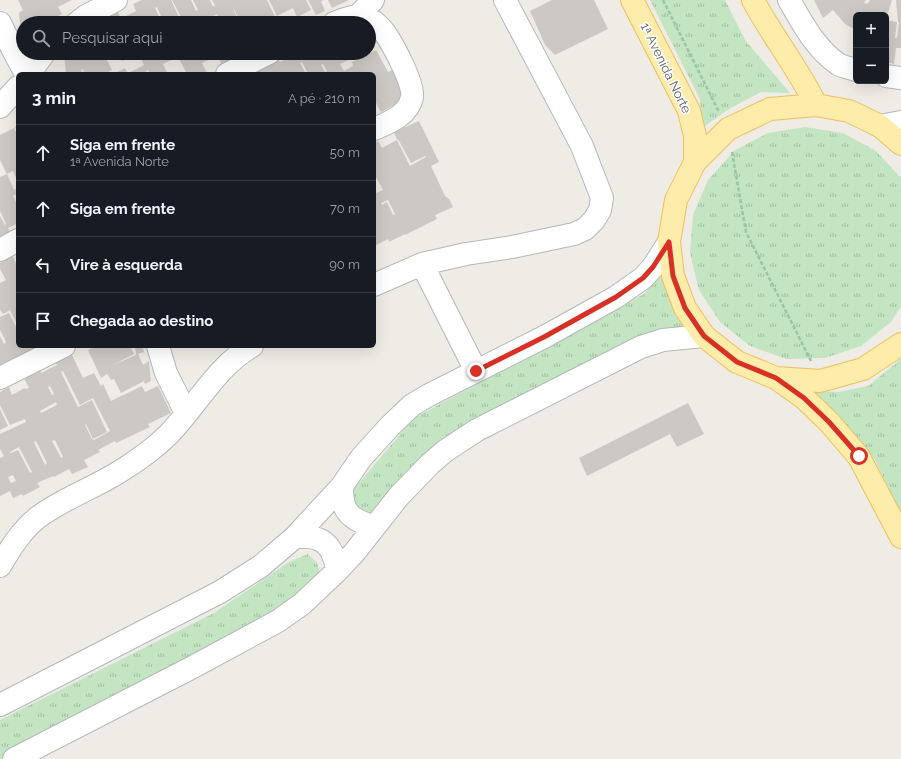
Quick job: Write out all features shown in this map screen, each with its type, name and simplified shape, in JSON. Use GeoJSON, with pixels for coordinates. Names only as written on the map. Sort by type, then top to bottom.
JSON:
{"type":"FeatureCollection","features":[{"type":"Feature","properties":{"kind":"main road","name":"1ᵃ Avenida Norte"},"geometry":{"type":"LineString","coordinates":[[632,0],[689,111],[695,136],[695,162]]}},
{"type":"Feature","properties":{"kind":"main road"},"geometry":{"type":"LineString","coordinates":[[753,0],[763,19],[807,86],[816,105]]}},
{"type":"Feature","properties":{"kind":"main road"},"geometry":{"type":"LineString","coordinates":[[901,144],[891,124],[850,111],[816,105],[770,109],[728,129],[695,162],[676,200],[669,242],[673,276],[685,308],[704,336],[737,362],[776,378],[804,398],[829,422],[859,456],[901,537]]}},
{"type":"Feature","properties":{"kind":"main road"},"geometry":{"type":"LineString","coordinates":[[776,378],[820,381],[863,369],[901,344]]}},
{"type":"Feature","properties":{"kind":"street"},"geometry":{"type":"LineString","coordinates":[[86,16],[116,0]]}},
{"type":"Feature","properties":{"kind":"street"},"geometry":{"type":"LineString","coordinates":[[352,16],[358,16],[373,0]]}},
{"type":"Feature","properties":{"kind":"street"},"geometry":{"type":"LineString","coordinates":[[376,284],[422,264],[466,254],[512,247],[574,234],[585,229],[594,220],[600,210],[602,198],[582,146],[506,0]]}},
{"type":"Feature","properties":{"kind":"street"},"geometry":{"type":"LineString","coordinates":[[789,0],[821,49],[839,64],[853,69]]}},
{"type":"Feature","properties":{"kind":"street"},"geometry":{"type":"LineString","coordinates":[[0,23],[16,55]]}},
{"type":"Feature","properties":{"kind":"street"},"geometry":{"type":"LineString","coordinates":[[376,23],[384,33],[401,63],[412,88],[412,97],[409,105],[402,113],[394,120],[376,128]]}},
{"type":"Feature","properties":{"kind":"street"},"geometry":{"type":"LineString","coordinates":[[19,60],[27,72]]}},
{"type":"Feature","properties":{"kind":"street"},"geometry":{"type":"LineString","coordinates":[[30,72],[39,60]]}},
{"type":"Feature","properties":{"kind":"street"},"geometry":{"type":"LineString","coordinates":[[232,72],[255,60]]}},
{"type":"Feature","properties":{"kind":"street"},"geometry":{"type":"LineString","coordinates":[[889,76],[901,78]]}},
{"type":"Feature","properties":{"kind":"street"},"geometry":{"type":"LineString","coordinates":[[0,107],[16,89]]}},
{"type":"Feature","properties":{"kind":"street"},"geometry":{"type":"LineString","coordinates":[[0,250],[16,241]]}},
{"type":"Feature","properties":{"kind":"street"},"geometry":{"type":"LineString","coordinates":[[0,704],[220,592],[261,566],[295,537],[342,486],[361,458],[390,426],[412,405],[544,337],[616,297],[643,278],[653,267],[669,242]]}},
{"type":"Feature","properties":{"kind":"street"},"geometry":{"type":"LineString","coordinates":[[422,264],[476,371]]}},
{"type":"Feature","properties":{"kind":"street"},"geometry":{"type":"LineString","coordinates":[[14,759],[192,668],[278,622],[302,604],[337,571],[354,553],[399,496],[430,464],[445,451],[477,430],[641,347],[663,340],[704,336]]}},
{"type":"Feature","properties":{"kind":"street"},"geometry":{"type":"LineString","coordinates":[[0,378],[60,348]]}},
{"type":"Feature","properties":{"kind":"street"},"geometry":{"type":"LineString","coordinates":[[159,348],[166,373],[186,413]]}},
{"type":"Feature","properties":{"kind":"street"},"geometry":{"type":"LineString","coordinates":[[0,566],[22,533],[36,519],[56,505],[118,473],[146,454],[169,434],[201,393],[226,366],[249,348]]}},
{"type":"Feature","properties":{"kind":"street"},"geometry":{"type":"LineString","coordinates":[[342,486],[342,495],[346,511],[368,525],[375,526]]}},
{"type":"Feature","properties":{"kind":"street"},"geometry":{"type":"LineString","coordinates":[[295,537],[317,538],[322,541],[333,554],[337,571]]}},
{"type":"Feature","properties":{"kind":"path"},"geometry":{"type":"LineString","coordinates":[[663,0],[728,129],[746,232],[820,381]]}},
{"type":"Feature","properties":{"kind":"green space"},"geometry":{"type":"Polygon","coordinates":[[[650,0],[725,0],[745,40],[790,93],[761,92],[729,109],[702,128],[700,99],[650,0]]]}},
{"type":"Feature","properties":{"kind":"green space"},"geometry":{"type":"Polygon","coordinates":[[[805,127],[843,133],[876,151],[901,178],[901,306],[891,322],[861,346],[825,358],[786,359],[750,346],[720,322],[699,290],[690,253],[693,215],[708,180],[734,151],[768,133],[805,127]]]}},
{"type":"Feature","properties":{"kind":"green space"},"geometry":{"type":"Polygon","coordinates":[[[664,272],[689,331],[656,330],[458,430],[371,514],[350,506],[354,489],[414,418],[644,294],[664,272]]]}},
{"type":"Feature","properties":{"kind":"green space"},"geometry":{"type":"Polygon","coordinates":[[[901,359],[901,513],[874,458],[812,391],[839,392],[868,386],[901,359]]]}},
{"type":"Feature","properties":{"kind":"green space"},"geometry":{"type":"Polygon","coordinates":[[[308,554],[317,563],[321,577],[263,627],[5,759],[0,759],[0,720],[214,613],[289,562],[308,554]]]}},
{"type":"Feature","properties":{"kind":"building"},"geometry":{"type":"Polygon","coordinates":[[[18,0],[72,0],[58,7],[62,14],[58,16],[19,16],[19,13],[23,10],[18,0]]]}},
{"type":"Feature","properties":{"kind":"building"},"geometry":{"type":"Polygon","coordinates":[[[142,0],[171,0],[178,16],[161,16],[157,7],[155,8],[159,16],[126,16],[136,11],[133,4],[142,0]]]}},
{"type":"Feature","properties":{"kind":"building"},"geometry":{"type":"Polygon","coordinates":[[[172,0],[191,0],[196,11],[198,10],[193,0],[210,0],[213,7],[215,5],[212,0],[267,0],[275,16],[237,16],[232,6],[236,16],[218,16],[217,14],[213,16],[180,16],[172,0]]]}},
{"type":"Feature","properties":{"kind":"building"},"geometry":{"type":"Polygon","coordinates":[[[269,0],[306,0],[311,10],[297,16],[293,8],[277,16],[269,0]]]}},
{"type":"Feature","properties":{"kind":"building"},"geometry":{"type":"Polygon","coordinates":[[[308,0],[324,0],[321,1],[325,11],[316,15],[308,0]]]}},
{"type":"Feature","properties":{"kind":"building"},"geometry":{"type":"Polygon","coordinates":[[[328,0],[349,0],[332,8],[328,0]]]}},
{"type":"Feature","properties":{"kind":"building"},"geometry":{"type":"Polygon","coordinates":[[[552,0],[594,0],[608,29],[555,55],[545,45],[530,11],[552,0]]]}},
{"type":"Feature","properties":{"kind":"building"},"geometry":{"type":"Polygon","coordinates":[[[814,0],[866,0],[864,3],[867,4],[870,0],[892,0],[888,12],[853,12],[853,28],[845,24],[833,10],[823,18],[814,0]]]}},
{"type":"Feature","properties":{"kind":"building"},"geometry":{"type":"Polygon","coordinates":[[[896,0],[901,0],[901,48],[896,48],[894,64],[889,63],[889,21],[897,22],[895,38],[897,38],[898,22],[896,0]]]}},
{"type":"Feature","properties":{"kind":"building"},"geometry":{"type":"Polygon","coordinates":[[[117,10],[120,16],[105,16],[117,10]]]}},
{"type":"Feature","properties":{"kind":"building"},"geometry":{"type":"Polygon","coordinates":[[[376,50],[388,72],[394,69],[403,87],[400,102],[381,112],[376,103],[376,72],[325,72],[307,72],[302,62],[300,63],[305,72],[252,72],[279,60],[280,62],[284,60],[349,60],[340,64],[344,71],[353,66],[352,62],[356,60],[376,60],[376,50]],[[323,64],[321,65],[325,72],[327,71],[323,64]]]}},
{"type":"Feature","properties":{"kind":"building"},"geometry":{"type":"Polygon","coordinates":[[[65,60],[107,60],[112,70],[108,72],[84,72],[83,69],[81,70],[82,72],[66,72],[65,60]]]}},
{"type":"Feature","properties":{"kind":"building"},"geometry":{"type":"Polygon","coordinates":[[[142,60],[172,60],[163,64],[167,72],[149,72],[148,70],[147,72],[130,72],[144,65],[142,60]]]}},
{"type":"Feature","properties":{"kind":"building"},"geometry":{"type":"Polygon","coordinates":[[[180,60],[209,60],[202,63],[206,72],[186,72],[180,60]]]}},
{"type":"Feature","properties":{"kind":"building"},"geometry":{"type":"Polygon","coordinates":[[[220,60],[232,60],[222,65],[220,60]]]}},
{"type":"Feature","properties":{"kind":"building"},"geometry":{"type":"Polygon","coordinates":[[[125,68],[127,72],[117,72],[125,68]]]}},
{"type":"Feature","properties":{"kind":"building"},"geometry":{"type":"Polygon","coordinates":[[[419,121],[439,162],[431,166],[445,196],[449,199],[453,207],[435,215],[437,219],[405,235],[389,242],[388,239],[376,245],[376,193],[383,190],[376,177],[376,142],[378,141],[382,148],[397,140],[394,132],[419,121]],[[398,139],[397,140],[410,166],[426,157],[425,156],[411,163],[398,139]],[[388,200],[381,203],[382,205],[387,202],[393,215],[395,214],[388,200]]]}},
{"type":"Feature","properties":{"kind":"building"},"geometry":{"type":"Polygon","coordinates":[[[14,128],[16,132],[16,178],[13,171],[7,174],[0,160],[0,135],[14,128]]]}},
{"type":"Feature","properties":{"kind":"building"},"geometry":{"type":"Polygon","coordinates":[[[7,174],[14,190],[16,189],[16,196],[15,194],[13,196],[16,202],[16,224],[8,228],[11,234],[0,240],[0,216],[5,225],[6,224],[0,211],[0,177],[7,174]]]}},
{"type":"Feature","properties":{"kind":"building"},"geometry":{"type":"Polygon","coordinates":[[[12,255],[16,264],[16,322],[10,310],[3,314],[0,310],[0,283],[6,280],[0,269],[0,263],[12,255]]]}},
{"type":"Feature","properties":{"kind":"building"},"geometry":{"type":"Polygon","coordinates":[[[9,313],[16,327],[16,348],[44,348],[0,370],[0,336],[4,344],[6,342],[0,330],[0,317],[9,313]]]}},
{"type":"Feature","properties":{"kind":"building"},"geometry":{"type":"Polygon","coordinates":[[[92,348],[131,348],[134,354],[113,365],[136,355],[135,348],[143,348],[144,352],[138,354],[143,365],[149,361],[151,381],[145,384],[144,381],[121,393],[114,379],[111,380],[107,374],[101,378],[88,350],[92,348]]]}},
{"type":"Feature","properties":{"kind":"building"},"geometry":{"type":"Polygon","coordinates":[[[72,355],[83,378],[94,373],[101,386],[103,384],[111,401],[142,386],[145,392],[158,386],[171,413],[148,424],[150,427],[116,443],[115,441],[98,450],[100,452],[84,460],[88,467],[72,474],[69,469],[54,477],[53,476],[37,483],[40,487],[23,496],[22,494],[13,498],[10,491],[0,496],[0,458],[4,456],[0,449],[0,434],[26,422],[25,419],[10,425],[0,405],[0,392],[9,387],[12,395],[25,388],[29,388],[24,378],[40,370],[41,373],[57,365],[56,363],[72,355]],[[63,371],[61,372],[78,407],[92,400],[107,432],[93,439],[86,424],[85,425],[92,439],[94,440],[110,431],[93,398],[80,405],[63,371]],[[50,386],[48,387],[52,395],[54,394],[50,386]],[[56,402],[40,411],[41,413],[57,405],[56,402]],[[55,440],[52,441],[61,458],[63,457],[55,440]],[[36,441],[34,442],[45,465],[47,463],[36,441]],[[19,447],[10,452],[11,453],[18,450],[30,473],[32,472],[19,447]],[[13,475],[8,477],[11,483],[16,481],[13,475]]]}},
{"type":"Feature","properties":{"kind":"building"},"geometry":{"type":"Polygon","coordinates":[[[688,403],[704,434],[677,447],[670,434],[587,476],[579,458],[688,403]]]}},
{"type":"Feature","properties":{"kind":"building"},"geometry":{"type":"Polygon","coordinates":[[[0,409],[8,426],[0,430],[0,409]]]}},
{"type":"Feature","properties":{"kind":"route"},"geometry":{"type":"LineString","coordinates":[[476,371],[544,337],[616,297],[643,278],[653,267],[669,242],[673,276],[685,308],[704,336],[737,362],[776,378],[804,398],[829,422],[859,456]]}}]}
